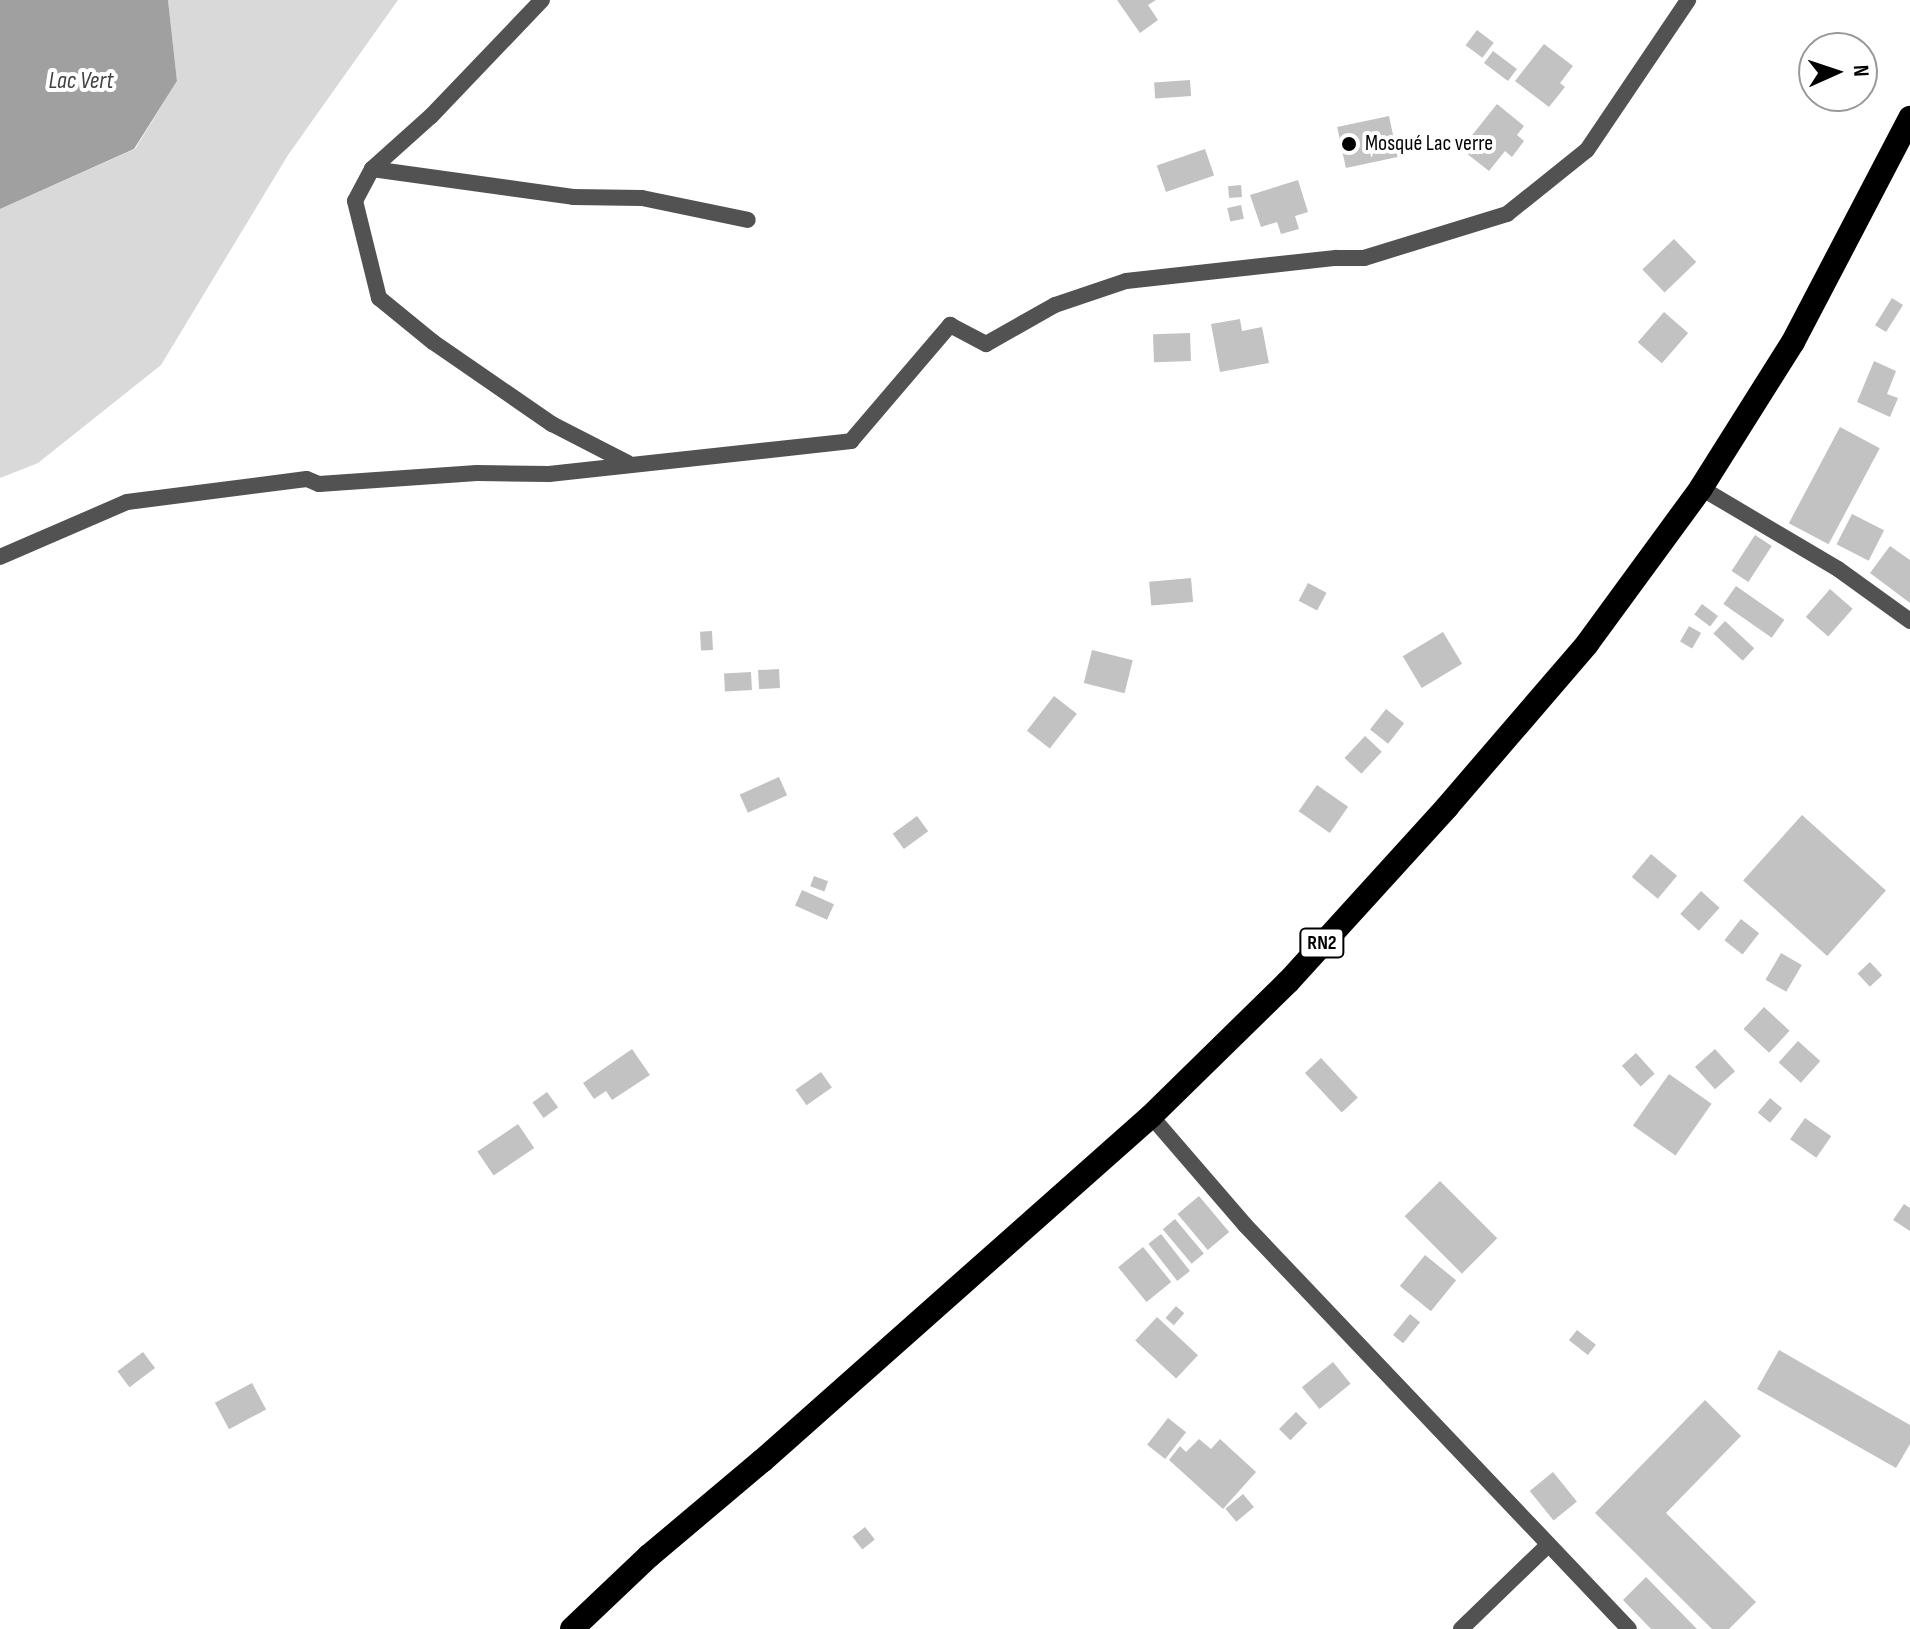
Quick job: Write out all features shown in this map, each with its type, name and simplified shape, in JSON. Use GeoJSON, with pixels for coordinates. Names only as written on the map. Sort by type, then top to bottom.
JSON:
{"type":"FeatureCollection","features":[{"type":"Feature","properties":{"kind":"highway","name":"RN2"},"geometry":{"type":"LineString","coordinates":[[572,1629],[649,1556],[762,1461],[1151,1116],[1288,982],[1530,713],[1587,644],[1701,488],[1793,342],[1910,118]]}},
{"type":"Feature","properties":{"kind":"street"},"geometry":{"type":"LineString","coordinates":[[542,0],[431,116],[372,169],[355,201],[379,298],[433,342],[552,424],[628,463]]}},
{"type":"Feature","properties":{"kind":"street"},"geometry":{"type":"LineString","coordinates":[[0,557],[127,502],[307,479],[319,484],[477,473],[549,474],[851,441],[950,325],[986,344],[1055,305],[1126,281],[1336,258],[1364,258],[1507,214],[1587,150],[1688,0]]}},
{"type":"Feature","properties":{"kind":"street"},"geometry":{"type":"LineString","coordinates":[[372,169],[573,197],[642,198],[748,220]]}},
{"type":"Feature","properties":{"kind":"street"},"geometry":{"type":"LineString","coordinates":[[1701,488],[1838,569],[1910,621]]}},
{"type":"Feature","properties":{"kind":"street"},"geometry":{"type":"LineString","coordinates":[[1151,1116],[1245,1225],[1629,1629]]}},
{"type":"Feature","properties":{"kind":"street"},"geometry":{"type":"LineString","coordinates":[[1461,1629],[1548,1545]]}},
{"type":"Feature","properties":{"kind":"shaded area"},"geometry":{"type":"Polygon","coordinates":[[[168,0],[398,0],[288,155],[161,365],[38,463],[0,478],[0,209],[135,149],[177,81],[168,0]]]}},
{"type":"Feature","properties":{"kind":"water","name":"Lac Vert"},"geometry":{"type":"Polygon","coordinates":[[[0,0],[168,0],[177,81],[134,149],[0,209],[0,0]]]}},
{"type":"Feature","properties":{"kind":"building"},"geometry":{"type":"Polygon","coordinates":[[[1117,0],[1156,0],[1148,5],[1158,20],[1140,33],[1117,0]]]}},
{"type":"Feature","properties":{"kind":"building"},"geometry":{"type":"Polygon","coordinates":[[[1477,30],[1494,43],[1482,58],[1466,45],[1477,30]]]}},
{"type":"Feature","properties":{"kind":"building"},"geometry":{"type":"Polygon","coordinates":[[[1544,44],[1573,66],[1560,83],[1565,87],[1549,107],[1515,81],[1544,44]]]}},
{"type":"Feature","properties":{"kind":"building"},"geometry":{"type":"Polygon","coordinates":[[[1493,51],[1517,69],[1508,81],[1484,63],[1493,51]]]}},
{"type":"Feature","properties":{"kind":"building"},"geometry":{"type":"Polygon","coordinates":[[[1190,80],[1191,96],[1155,98],[1154,83],[1190,80]]]}},
{"type":"Feature","properties":{"kind":"building"},"geometry":{"type":"Polygon","coordinates":[[[1497,104],[1524,126],[1517,135],[1524,141],[1512,157],[1505,151],[1489,171],[1461,149],[1497,104]]]}},
{"type":"Feature","properties":{"kind":"building"},"geometry":{"type":"Polygon","coordinates":[[[1389,116],[1398,157],[1346,168],[1337,127],[1389,116]]]}},
{"type":"Feature","properties":{"kind":"building"},"geometry":{"type":"Polygon","coordinates":[[[1205,149],[1214,175],[1166,192],[1157,166],[1205,149]]]}},
{"type":"Feature","properties":{"kind":"building"},"geometry":{"type":"Polygon","coordinates":[[[1298,180],[1308,212],[1295,216],[1299,229],[1281,234],[1277,222],[1261,227],[1250,195],[1298,180]]]}},
{"type":"Feature","properties":{"kind":"building"},"geometry":{"type":"Polygon","coordinates":[[[1241,185],[1242,197],[1229,198],[1228,186],[1241,185]]]}},
{"type":"Feature","properties":{"kind":"building"},"geometry":{"type":"Polygon","coordinates":[[[1241,205],[1244,219],[1230,222],[1227,208],[1241,205]]]}},
{"type":"Feature","properties":{"kind":"building"},"geometry":{"type":"Polygon","coordinates":[[[1674,239],[1696,262],[1665,293],[1642,270],[1674,239]]]}},
{"type":"Feature","properties":{"kind":"building"},"geometry":{"type":"Polygon","coordinates":[[[1892,298],[1903,305],[1886,332],[1875,325],[1892,298]]]}},
{"type":"Feature","properties":{"kind":"building"},"geometry":{"type":"Polygon","coordinates":[[[1664,312],[1688,333],[1662,363],[1638,342],[1664,312]]]}},
{"type":"Feature","properties":{"kind":"building"},"geometry":{"type":"Polygon","coordinates":[[[1240,319],[1242,331],[1262,327],[1269,363],[1220,372],[1211,324],[1240,319]]]}},
{"type":"Feature","properties":{"kind":"building"},"geometry":{"type":"Polygon","coordinates":[[[1190,333],[1191,361],[1154,362],[1153,334],[1190,333]]]}},
{"type":"Feature","properties":{"kind":"building"},"geometry":{"type":"Polygon","coordinates":[[[1874,361],[1896,371],[1887,394],[1898,398],[1890,417],[1857,402],[1874,361]]]}},
{"type":"Feature","properties":{"kind":"building"},"geometry":{"type":"Polygon","coordinates":[[[1840,427],[1880,448],[1829,544],[1789,523],[1840,427]]]}},
{"type":"Feature","properties":{"kind":"building"},"geometry":{"type":"Polygon","coordinates":[[[1852,514],[1884,530],[1869,561],[1837,544],[1852,514]]]}},
{"type":"Feature","properties":{"kind":"building"},"geometry":{"type":"Polygon","coordinates":[[[1755,535],[1772,546],[1748,582],[1732,571],[1755,535]]]}},
{"type":"Feature","properties":{"kind":"building"},"geometry":{"type":"Polygon","coordinates":[[[1890,546],[1910,560],[1910,603],[1870,573],[1890,546]]]}},
{"type":"Feature","properties":{"kind":"building"},"geometry":{"type":"Polygon","coordinates":[[[1191,578],[1193,602],[1151,606],[1149,582],[1191,578]]]}},
{"type":"Feature","properties":{"kind":"building"},"geometry":{"type":"Polygon","coordinates":[[[1308,583],[1327,593],[1317,611],[1299,601],[1308,583]]]}},
{"type":"Feature","properties":{"kind":"building"},"geometry":{"type":"Polygon","coordinates":[[[1736,586],[1784,620],[1772,638],[1723,604],[1736,586]]]}},
{"type":"Feature","properties":{"kind":"building"},"geometry":{"type":"Polygon","coordinates":[[[1830,589],[1853,609],[1828,637],[1806,617],[1830,589]]]}},
{"type":"Feature","properties":{"kind":"building"},"geometry":{"type":"Polygon","coordinates":[[[1702,604],[1718,616],[1710,626],[1694,614],[1702,604]]]}},
{"type":"Feature","properties":{"kind":"building"},"geometry":{"type":"Polygon","coordinates":[[[1725,621],[1754,648],[1743,661],[1713,633],[1725,621]]]}},
{"type":"Feature","properties":{"kind":"building"},"geometry":{"type":"Polygon","coordinates":[[[1689,626],[1701,633],[1692,649],[1680,642],[1689,626]]]}},
{"type":"Feature","properties":{"kind":"building"},"geometry":{"type":"Polygon","coordinates":[[[712,631],[713,650],[701,651],[700,632],[712,631]]]}},
{"type":"Feature","properties":{"kind":"building"},"geometry":{"type":"Polygon","coordinates":[[[1443,632],[1462,664],[1422,688],[1403,656],[1443,632]]]}},
{"type":"Feature","properties":{"kind":"building"},"geometry":{"type":"Polygon","coordinates":[[[1092,650],[1133,660],[1125,693],[1084,683],[1092,650]]]}},
{"type":"Feature","properties":{"kind":"building"},"geometry":{"type":"Polygon","coordinates":[[[779,669],[780,688],[759,689],[758,670],[779,669]]]}},
{"type":"Feature","properties":{"kind":"building"},"geometry":{"type":"Polygon","coordinates":[[[751,672],[752,690],[725,691],[724,673],[751,672]]]}},
{"type":"Feature","properties":{"kind":"building"},"geometry":{"type":"Polygon","coordinates":[[[1054,696],[1077,714],[1050,749],[1027,731],[1054,696]]]}},
{"type":"Feature","properties":{"kind":"building"},"geometry":{"type":"Polygon","coordinates":[[[1386,709],[1404,723],[1388,744],[1370,729],[1386,709]]]}},
{"type":"Feature","properties":{"kind":"building"},"geometry":{"type":"Polygon","coordinates":[[[1365,736],[1382,752],[1361,774],[1345,758],[1365,736]]]}},
{"type":"Feature","properties":{"kind":"building"},"geometry":{"type":"Polygon","coordinates":[[[779,777],[787,795],[748,813],[740,794],[779,777]]]}},
{"type":"Feature","properties":{"kind":"building"},"geometry":{"type":"Polygon","coordinates":[[[1317,785],[1348,807],[1330,833],[1299,811],[1317,785]]]}},
{"type":"Feature","properties":{"kind":"building"},"geometry":{"type":"Polygon","coordinates":[[[1802,815],[1886,891],[1827,956],[1743,880],[1802,815]]]}},
{"type":"Feature","properties":{"kind":"building"},"geometry":{"type":"Polygon","coordinates":[[[917,816],[928,831],[904,849],[893,834],[917,816]]]}},
{"type":"Feature","properties":{"kind":"building"},"geometry":{"type":"Polygon","coordinates":[[[1651,854],[1677,876],[1658,899],[1632,877],[1651,854]]]}},
{"type":"Feature","properties":{"kind":"building"},"geometry":{"type":"Polygon","coordinates":[[[814,876],[828,881],[824,891],[810,886],[814,876]]]}},
{"type":"Feature","properties":{"kind":"building"},"geometry":{"type":"Polygon","coordinates":[[[802,890],[834,904],[827,920],[795,906],[802,890]]]}},
{"type":"Feature","properties":{"kind":"building"},"geometry":{"type":"Polygon","coordinates":[[[1701,891],[1720,908],[1699,931],[1680,914],[1701,891]]]}},
{"type":"Feature","properties":{"kind":"building"},"geometry":{"type":"Polygon","coordinates":[[[1741,919],[1759,933],[1743,954],[1724,940],[1741,919]]]}},
{"type":"Feature","properties":{"kind":"building"},"geometry":{"type":"Polygon","coordinates":[[[1781,953],[1802,965],[1786,992],[1766,980],[1781,953]]]}},
{"type":"Feature","properties":{"kind":"building"},"geometry":{"type":"Polygon","coordinates":[[[1870,962],[1882,975],[1870,987],[1858,974],[1870,962]]]}},
{"type":"Feature","properties":{"kind":"building"},"geometry":{"type":"Polygon","coordinates":[[[1764,1007],[1790,1031],[1769,1053],[1744,1029],[1764,1007]]]}},
{"type":"Feature","properties":{"kind":"building"},"geometry":{"type":"Polygon","coordinates":[[[1798,1041],[1820,1061],[1801,1083],[1779,1063],[1798,1041]]]}},
{"type":"Feature","properties":{"kind":"building"},"geometry":{"type":"Polygon","coordinates":[[[632,1049],[650,1075],[612,1100],[606,1091],[594,1099],[583,1083],[632,1049]]]}},
{"type":"Feature","properties":{"kind":"building"},"geometry":{"type":"Polygon","coordinates":[[[1715,1049],[1735,1071],[1715,1089],[1695,1067],[1715,1049]]]}},
{"type":"Feature","properties":{"kind":"building"},"geometry":{"type":"Polygon","coordinates":[[[1636,1053],[1655,1074],[1641,1087],[1622,1066],[1636,1053]]]}},
{"type":"Feature","properties":{"kind":"building"},"geometry":{"type":"Polygon","coordinates":[[[1321,1058],[1358,1097],[1342,1112],[1305,1073],[1321,1058]]]}},
{"type":"Feature","properties":{"kind":"building"},"geometry":{"type":"Polygon","coordinates":[[[821,1072],[832,1088],[807,1105],[796,1090],[821,1072]]]}},
{"type":"Feature","properties":{"kind":"building"},"geometry":{"type":"Polygon","coordinates":[[[1669,1074],[1712,1104],[1675,1155],[1633,1126],[1669,1074]]]}},
{"type":"Feature","properties":{"kind":"building"},"geometry":{"type":"Polygon","coordinates":[[[547,1092],[558,1107],[544,1118],[532,1103],[547,1092]]]}},
{"type":"Feature","properties":{"kind":"building"},"geometry":{"type":"Polygon","coordinates":[[[1770,1098],[1782,1108],[1770,1123],[1758,1113],[1770,1098]]]}},
{"type":"Feature","properties":{"kind":"building"},"geometry":{"type":"Polygon","coordinates":[[[1805,1118],[1831,1136],[1816,1158],[1790,1139],[1805,1118]]]}},
{"type":"Feature","properties":{"kind":"building"},"geometry":{"type":"Polygon","coordinates":[[[518,1124],[534,1148],[494,1175],[477,1151],[518,1124]]]}},
{"type":"Feature","properties":{"kind":"building"},"geometry":{"type":"Polygon","coordinates":[[[1440,1181],[1497,1238],[1462,1274],[1405,1216],[1440,1181]]]}},
{"type":"Feature","properties":{"kind":"building"},"geometry":{"type":"Polygon","coordinates":[[[1199,1196],[1229,1232],[1208,1250],[1178,1214],[1199,1196]]]}},
{"type":"Feature","properties":{"kind":"building"},"geometry":{"type":"Polygon","coordinates":[[[1904,1204],[1910,1208],[1910,1231],[1893,1220],[1904,1204]]]}},
{"type":"Feature","properties":{"kind":"building"},"geometry":{"type":"Polygon","coordinates":[[[1175,1219],[1204,1253],[1192,1264],[1163,1229],[1175,1219]]]}},
{"type":"Feature","properties":{"kind":"building"},"geometry":{"type":"Polygon","coordinates":[[[1161,1234],[1190,1271],[1177,1281],[1148,1244],[1161,1234]]]}},
{"type":"Feature","properties":{"kind":"building"},"geometry":{"type":"Polygon","coordinates":[[[1143,1247],[1171,1282],[1146,1302],[1118,1267],[1143,1247]]]}},
{"type":"Feature","properties":{"kind":"building"},"geometry":{"type":"Polygon","coordinates":[[[1425,1255],[1456,1280],[1431,1311],[1400,1286],[1425,1255]]]}},
{"type":"Feature","properties":{"kind":"building"},"geometry":{"type":"Polygon","coordinates":[[[1176,1306],[1184,1313],[1174,1325],[1166,1318],[1176,1306]]]}},
{"type":"Feature","properties":{"kind":"building"},"geometry":{"type":"Polygon","coordinates":[[[1410,1314],[1420,1322],[1403,1343],[1393,1335],[1410,1314]]]}},
{"type":"Feature","properties":{"kind":"building"},"geometry":{"type":"Polygon","coordinates":[[[1157,1317],[1198,1355],[1176,1379],[1135,1340],[1157,1317]]]}},
{"type":"Feature","properties":{"kind":"building"},"geometry":{"type":"Polygon","coordinates":[[[1577,1330],[1596,1345],[1588,1355],[1569,1340],[1577,1330]]]}},
{"type":"Feature","properties":{"kind":"building"},"geometry":{"type":"Polygon","coordinates":[[[1779,1350],[1910,1425],[1910,1444],[1896,1468],[1757,1389],[1779,1350]]]}},
{"type":"Feature","properties":{"kind":"building"},"geometry":{"type":"Polygon","coordinates":[[[143,1352],[155,1368],[129,1387],[117,1371],[143,1352]]]}},
{"type":"Feature","properties":{"kind":"building"},"geometry":{"type":"Polygon","coordinates":[[[1333,1362],[1351,1384],[1320,1409],[1302,1387],[1333,1362]]]}},
{"type":"Feature","properties":{"kind":"building"},"geometry":{"type":"Polygon","coordinates":[[[252,1383],[266,1409],[229,1429],[215,1403],[252,1383]]]}},
{"type":"Feature","properties":{"kind":"building"},"geometry":{"type":"Polygon","coordinates":[[[1705,1400],[1741,1436],[1666,1513],[1756,1602],[1729,1629],[1712,1629],[1595,1513],[1705,1400]]]}},
{"type":"Feature","properties":{"kind":"building"},"geometry":{"type":"Polygon","coordinates":[[[1296,1412],[1307,1423],[1290,1440],[1279,1429],[1296,1412]]]}},
{"type":"Feature","properties":{"kind":"building"},"geometry":{"type":"Polygon","coordinates":[[[1168,1418],[1186,1432],[1165,1459],[1147,1445],[1168,1418]]]}},
{"type":"Feature","properties":{"kind":"building"},"geometry":{"type":"Polygon","coordinates":[[[1199,1439],[1211,1449],[1220,1439],[1256,1472],[1223,1509],[1169,1460],[1180,1446],[1186,1452],[1199,1439]]]}},
{"type":"Feature","properties":{"kind":"building"},"geometry":{"type":"Polygon","coordinates":[[[1553,1472],[1577,1502],[1554,1520],[1530,1491],[1553,1472]]]}},
{"type":"Feature","properties":{"kind":"building"},"geometry":{"type":"Polygon","coordinates":[[[1243,1494],[1254,1507],[1236,1522],[1225,1509],[1243,1494]]]}},
{"type":"Feature","properties":{"kind":"building"},"geometry":{"type":"Polygon","coordinates":[[[865,1527],[875,1540],[862,1549],[852,1537],[865,1527]]]}},
{"type":"Feature","properties":{"kind":"building"},"geometry":{"type":"Polygon","coordinates":[[[1646,1577],[1697,1629],[1651,1629],[1623,1600],[1646,1577]]]}},
{"type":"Feature","properties":{"kind":"place","name":"Mosqué Lac verre"},"geometry":{"type":"Point","coordinates":[1349,144]}}]}
